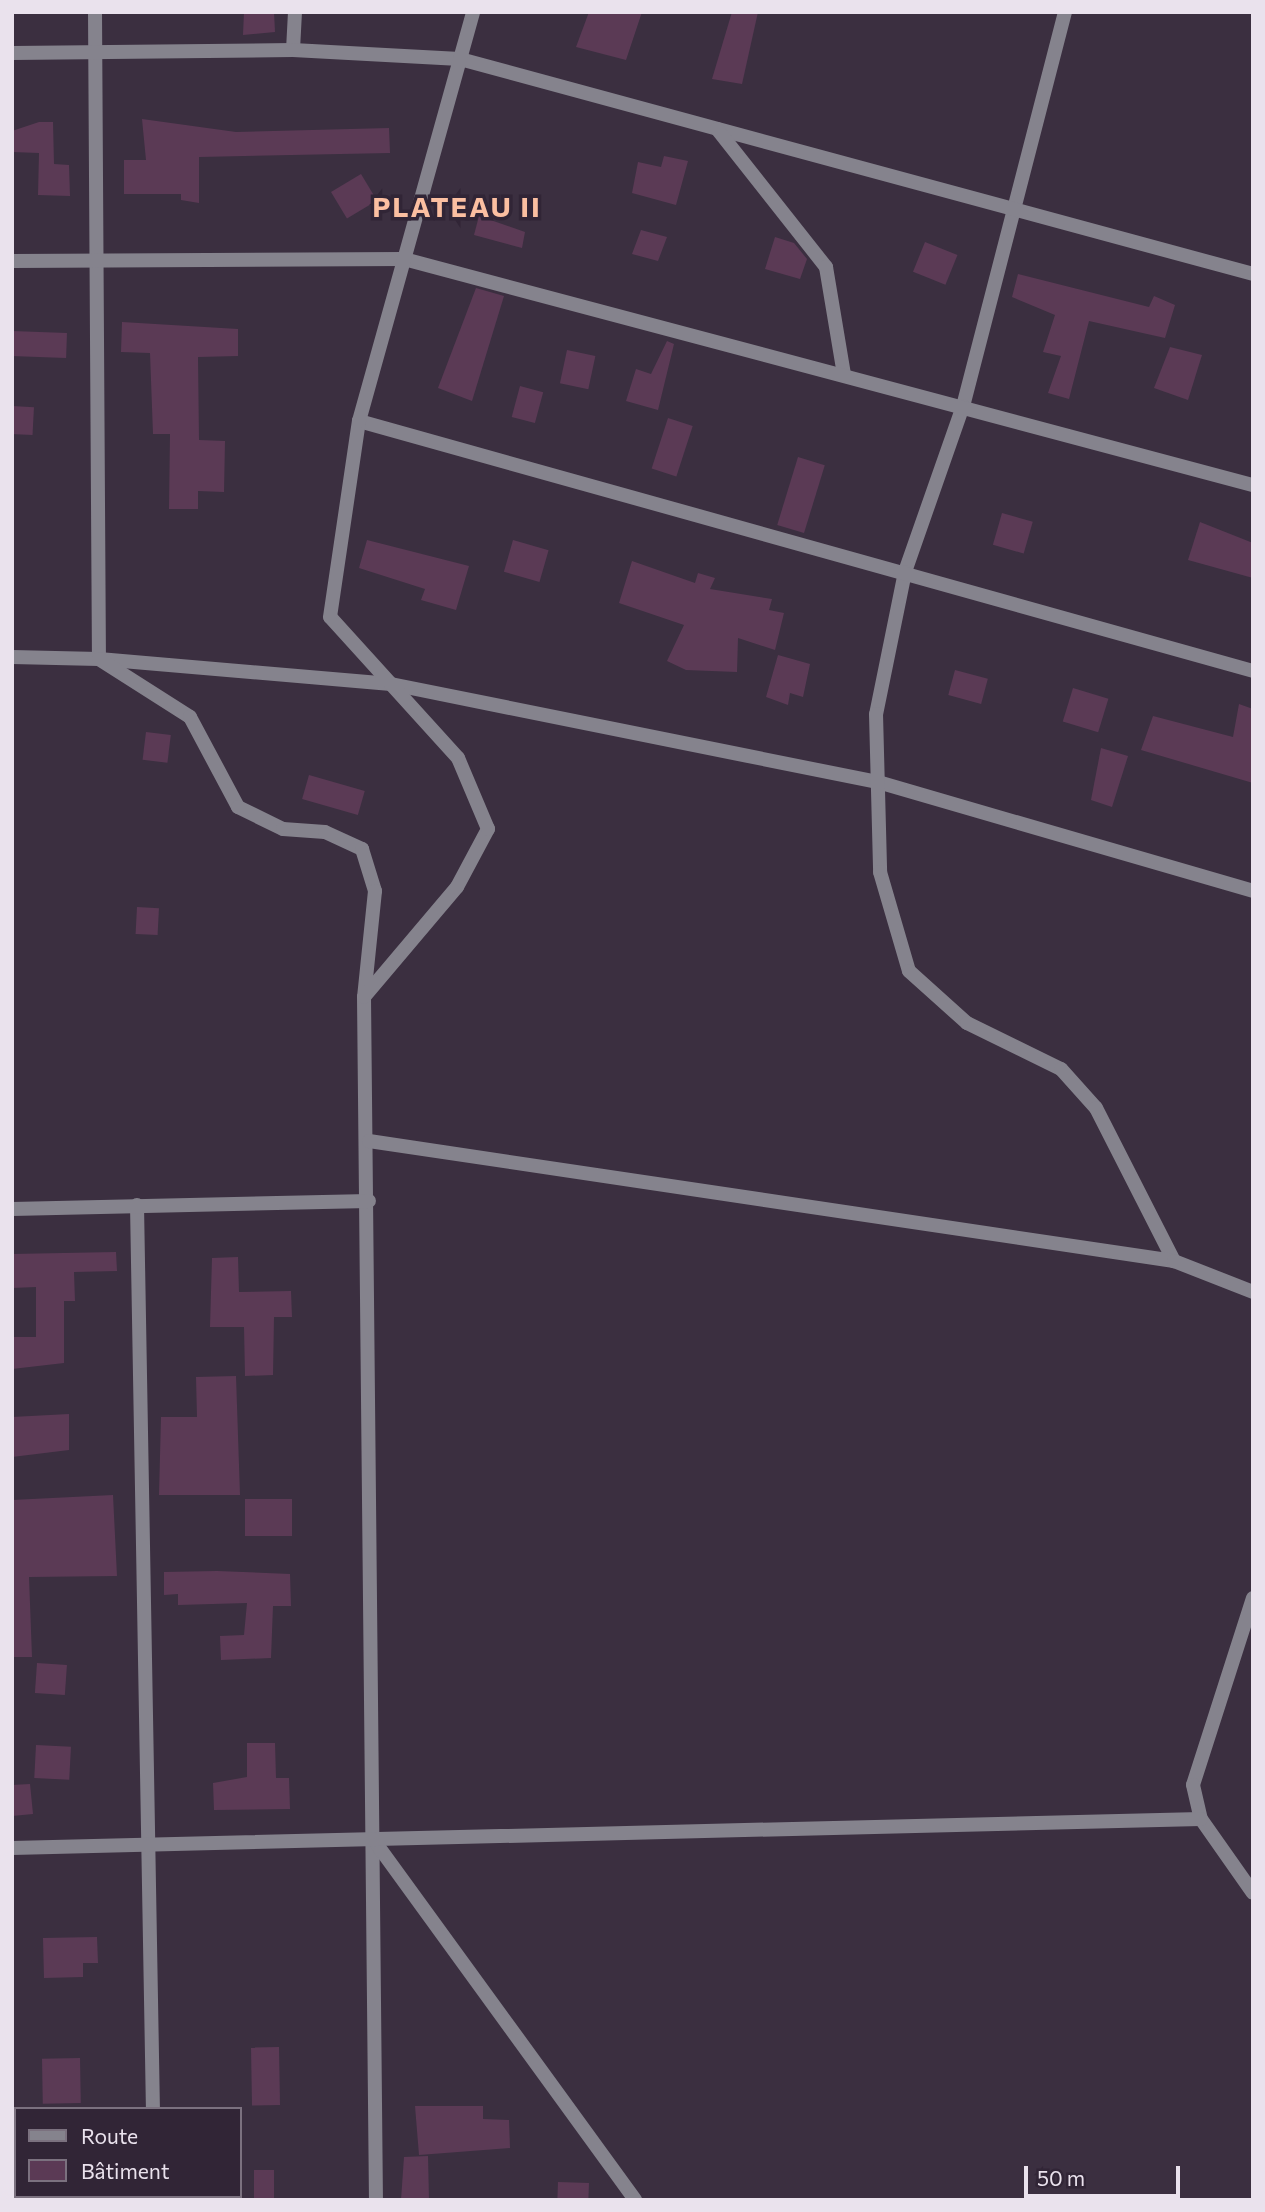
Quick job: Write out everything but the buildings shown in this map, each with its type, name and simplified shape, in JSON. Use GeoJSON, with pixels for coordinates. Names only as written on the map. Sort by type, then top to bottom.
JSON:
{"type":"FeatureCollection","features":[{"type":"Feature","properties":{"kind":"street"},"geometry":{"type":"LineString","coordinates":[[95,12],[99,659]]}},
{"type":"Feature","properties":{"kind":"street"},"geometry":{"type":"LineString","coordinates":[[293,50],[295,12]]}},
{"type":"Feature","properties":{"kind":"street"},"geometry":{"type":"LineString","coordinates":[[364,997],[457,887],[488,829],[457,758],[330,617],[359,421],[473,12]]}},
{"type":"Feature","properties":{"kind":"street"},"geometry":{"type":"LineString","coordinates":[[1065,12],[1017,210],[963,406],[905,572],[876,714],[880,872],[909,971],[967,1023],[1061,1069],[1096,1108],[1174,1261]]}},
{"type":"Feature","properties":{"kind":"street"},"geometry":{"type":"LineString","coordinates":[[12,53],[293,50],[460,58],[1253,274]]}},
{"type":"Feature","properties":{"kind":"street"},"geometry":{"type":"LineString","coordinates":[[717,130],[826,267],[844,374]]}},
{"type":"Feature","properties":{"kind":"street"},"geometry":{"type":"LineString","coordinates":[[12,261],[404,258],[1253,485]]}},
{"type":"Feature","properties":{"kind":"street"},"geometry":{"type":"LineString","coordinates":[[359,421],[1253,671]]}},
{"type":"Feature","properties":{"kind":"street"},"geometry":{"type":"LineString","coordinates":[[12,657],[99,659],[391,684],[878,782],[1253,891]]}},
{"type":"Feature","properties":{"kind":"street"},"geometry":{"type":"LineString","coordinates":[[99,659],[190,718],[238,807],[283,829],[325,832],[362,849],[375,891],[364,997],[369,1141],[376,2200]]}},
{"type":"Feature","properties":{"kind":"street"},"geometry":{"type":"LineString","coordinates":[[369,1141],[1174,1261],[1253,1292]]}},
{"type":"Feature","properties":{"kind":"street"},"geometry":{"type":"LineString","coordinates":[[12,1209],[369,1201]]}},
{"type":"Feature","properties":{"kind":"street"},"geometry":{"type":"LineString","coordinates":[[137,1205],[153,2107]]}},
{"type":"Feature","properties":{"kind":"street"},"geometry":{"type":"LineString","coordinates":[[1253,1598],[1194,1786],[1201,1819],[1253,1893]]}},
{"type":"Feature","properties":{"kind":"street"},"geometry":{"type":"LineString","coordinates":[[12,1848],[1201,1819]]}},
{"type":"Feature","properties":{"kind":"street"},"geometry":{"type":"LineString","coordinates":[[373,1839],[635,2200]]}},
{"type":"Feature","properties":{"kind":"district","name":"PLATEAU II"},"geometry":{"type":"Point","coordinates":[457,206]}}]}
